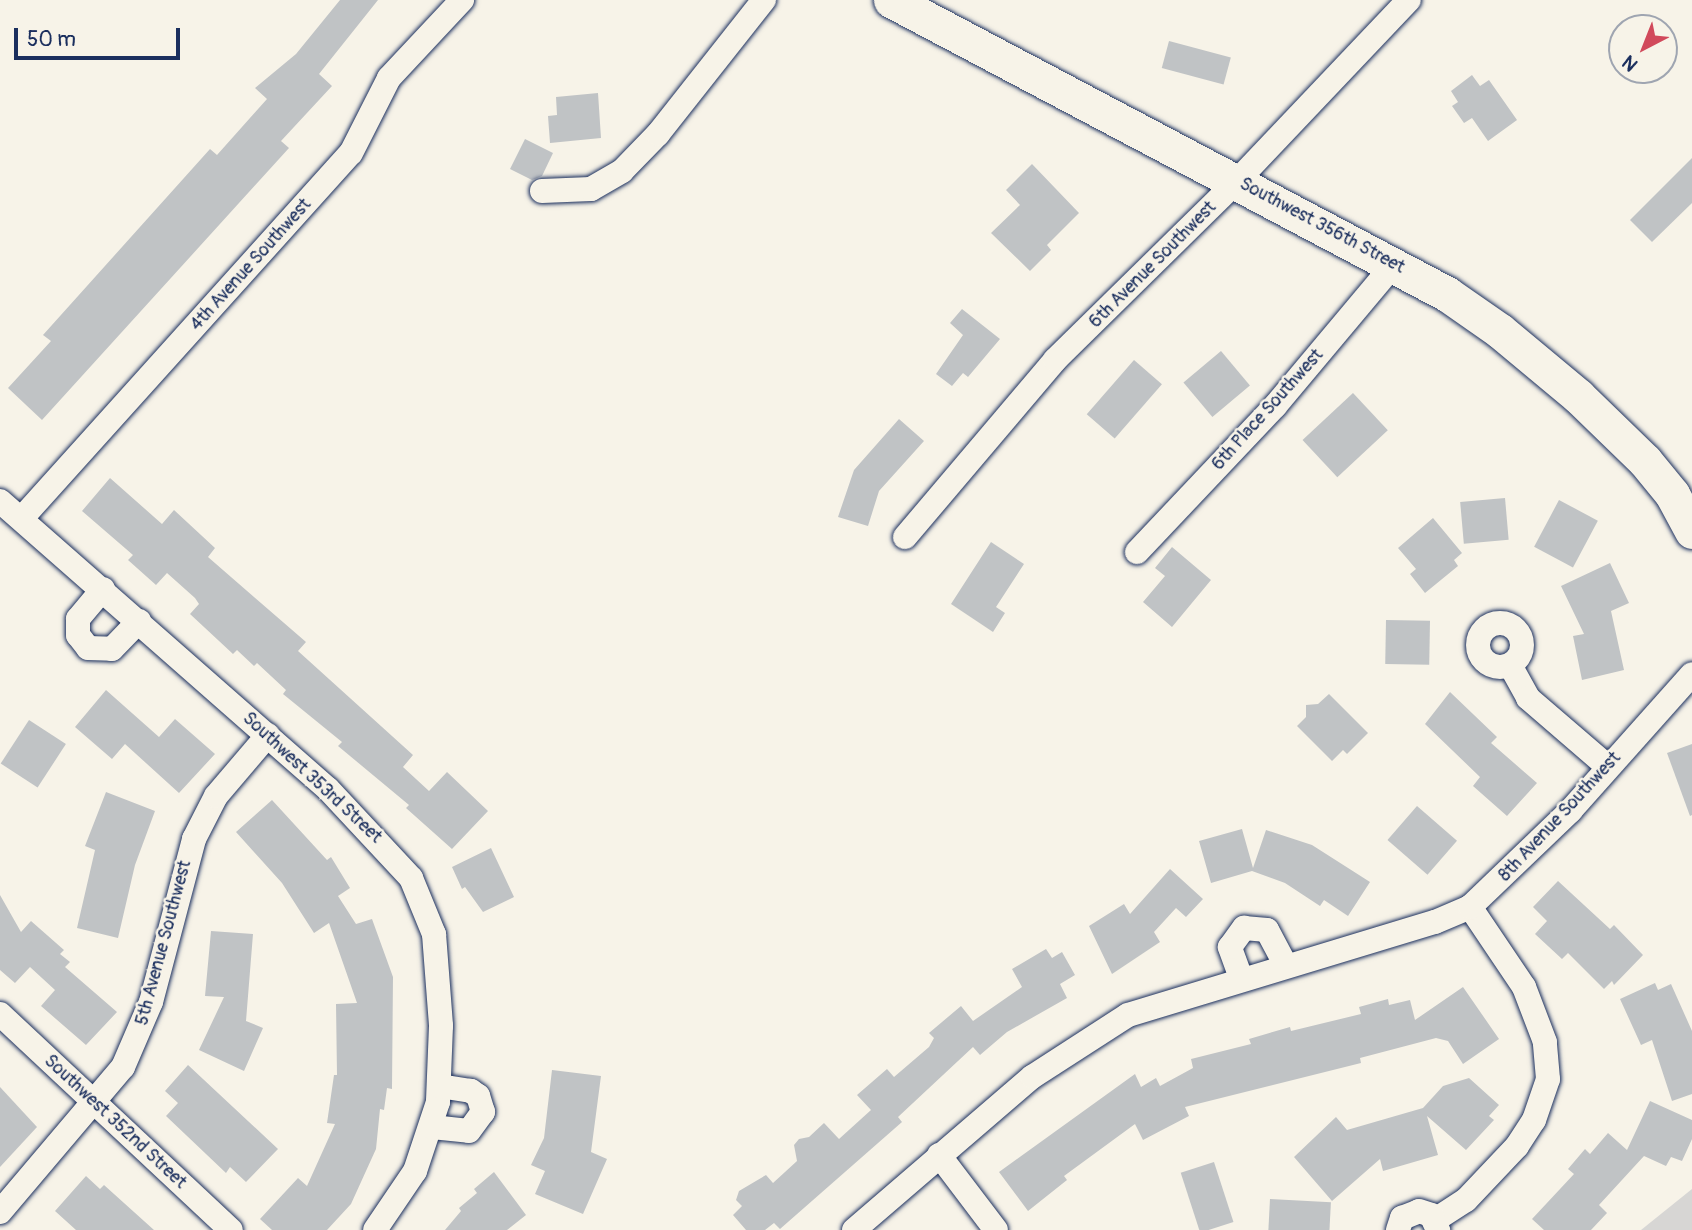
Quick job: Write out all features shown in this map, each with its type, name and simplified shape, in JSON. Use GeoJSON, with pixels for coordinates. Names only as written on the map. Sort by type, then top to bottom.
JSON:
{"type":"FeatureCollection","features":[{"type":"Feature","properties":{"kind":"main road","name":"Southwest 356th Street"},"geometry":{"type":"LineString","coordinates":[[891,0],[1395,263],[1500,331],[1578,396],[1645,461],[1672,494],[1692,530]]}},
{"type":"Feature","properties":{"kind":"street","name":"4th Avenue Southwest"},"geometry":{"type":"LineString","coordinates":[[22,518],[351,153],[389,78],[462,0]]}},
{"type":"Feature","properties":{"kind":"street"},"geometry":{"type":"LineString","coordinates":[[542,191],[592,188],[622,171],[658,134],[764,0]]}},
{"type":"Feature","properties":{"kind":"street","name":"6th Avenue Southwest"},"geometry":{"type":"LineString","coordinates":[[905,537],[1055,360],[1236,182],[1409,0]]}},
{"type":"Feature","properties":{"kind":"street","name":"6th Place Southwest"},"geometry":{"type":"LineString","coordinates":[[1137,552],[1275,406],[1395,263]]}},
{"type":"Feature","properties":{"kind":"street","name":"Southwest 353rd Street"},"geometry":{"type":"LineString","coordinates":[[0,501],[268,735],[405,870],[425,904],[438,965],[439,1086]]}},
{"type":"Feature","properties":{"kind":"street"},"geometry":{"type":"LineString","coordinates":[[103,589],[78,619],[78,635],[88,648],[113,649],[139,621]]}},
{"type":"Feature","properties":{"kind":"street"},"geometry":{"type":"LineString","coordinates":[[1510,665],[1528,698],[1607,766]]}},
{"type":"Feature","properties":{"kind":"street","name":"8th Avenue Southwest"},"geometry":{"type":"LineString","coordinates":[[854,1230],[1032,1077],[1128,1015],[1241,978],[1434,922],[1470,907],[1523,860],[1692,674]]}},
{"type":"Feature","properties":{"kind":"street","name":"5th Avenue Southwest"},"geometry":{"type":"LineString","coordinates":[[0,1212],[123,1067],[139,1035],[194,839],[216,796],[268,735]]}},
{"type":"Feature","properties":{"kind":"street"},"geometry":{"type":"LineString","coordinates":[[1398,1230],[1402,1218],[1413,1211],[1425,1212],[1436,1225],[1466,1200],[1517,1146],[1534,1119],[1548,1080],[1545,1042],[1524,986],[1470,907]]}},
{"type":"Feature","properties":{"kind":"street"},"geometry":{"type":"LineString","coordinates":[[1241,978],[1230,947],[1244,928],[1268,930],[1286,965]]}},
{"type":"Feature","properties":{"kind":"street","name":"Southwest 352nd Street"},"geometry":{"type":"LineString","coordinates":[[0,1014],[231,1230]]}},
{"type":"Feature","properties":{"kind":"street"},"geometry":{"type":"LineString","coordinates":[[375,1230],[415,1171],[432,1128],[439,1086],[471,1091],[478,1096],[483,1112],[469,1131],[432,1128]]}},
{"type":"Feature","properties":{"kind":"street"},"geometry":{"type":"LineString","coordinates":[[939,1155],[996,1230]]}},
{"type":"Feature","properties":{"kind":"shaded area"},"geometry":{"type":"Polygon","coordinates":[[[1692,1189],[1692,1230],[1641,1230],[1692,1189]]]}},
{"type":"Feature","properties":{"kind":"building"},"geometry":{"type":"Polygon","coordinates":[[[340,0],[378,0],[319,74],[332,86],[281,141],[289,148],[42,420],[8,388],[51,341],[43,335],[210,149],[217,155],[267,99],[255,88],[296,54],[340,0]]]}},
{"type":"Feature","properties":{"kind":"building"},"geometry":{"type":"Polygon","coordinates":[[[1169,41],[1231,58],[1224,85],[1162,68],[1169,41]]]}},
{"type":"Feature","properties":{"kind":"building"},"geometry":{"type":"Polygon","coordinates":[[[1472,75],[1480,86],[1489,80],[1517,120],[1488,141],[1472,118],[1464,123],[1452,106],[1458,102],[1451,91],[1472,75]]]}},
{"type":"Feature","properties":{"kind":"building"},"geometry":{"type":"Polygon","coordinates":[[[598,93],[601,138],[550,143],[548,116],[557,115],[556,97],[598,93]]]}},
{"type":"Feature","properties":{"kind":"building"},"geometry":{"type":"Polygon","coordinates":[[[525,139],[553,153],[542,176],[532,180],[510,169],[525,139]]]}},
{"type":"Feature","properties":{"kind":"building"},"geometry":{"type":"Polygon","coordinates":[[[1692,158],[1692,203],[1652,242],[1630,220],[1692,158]]]}},
{"type":"Feature","properties":{"kind":"building"},"geometry":{"type":"Polygon","coordinates":[[[1032,164],[1079,213],[1047,245],[1051,250],[1030,271],[991,233],[1020,205],[1006,190],[1032,164]]]}},
{"type":"Feature","properties":{"kind":"building"},"geometry":{"type":"Polygon","coordinates":[[[962,309],[1000,339],[968,377],[963,373],[952,386],[936,374],[963,335],[950,323],[962,309]]]}},
{"type":"Feature","properties":{"kind":"building"},"geometry":{"type":"Polygon","coordinates":[[[1221,351],[1250,385],[1212,417],[1183,382],[1221,351]]]}},
{"type":"Feature","properties":{"kind":"building"},"geometry":{"type":"Polygon","coordinates":[[[1134,360],[1162,384],[1115,439],[1087,414],[1134,360]]]}},
{"type":"Feature","properties":{"kind":"building"},"geometry":{"type":"Polygon","coordinates":[[[1353,393],[1388,430],[1337,477],[1303,440],[1353,393]]]}},
{"type":"Feature","properties":{"kind":"building"},"geometry":{"type":"Polygon","coordinates":[[[899,419],[924,441],[879,491],[868,526],[838,517],[854,470],[899,419]]]}},
{"type":"Feature","properties":{"kind":"building"},"geometry":{"type":"Polygon","coordinates":[[[110,478],[162,524],[174,510],[215,548],[208,557],[306,642],[298,651],[413,755],[403,767],[429,791],[447,772],[488,811],[452,849],[406,808],[409,805],[338,746],[342,742],[283,694],[286,690],[257,663],[254,666],[237,650],[233,654],[190,614],[199,604],[195,598],[167,573],[156,585],[128,560],[133,555],[82,511],[110,478]]]}},
{"type":"Feature","properties":{"kind":"building"},"geometry":{"type":"Polygon","coordinates":[[[1505,498],[1509,540],[1464,544],[1460,502],[1505,498]]]}},
{"type":"Feature","properties":{"kind":"building"},"geometry":{"type":"Polygon","coordinates":[[[1559,500],[1598,521],[1573,567],[1534,547],[1559,500]]]}},
{"type":"Feature","properties":{"kind":"building"},"geometry":{"type":"Polygon","coordinates":[[[1433,518],[1462,553],[1454,560],[1458,566],[1425,593],[1410,574],[1416,569],[1398,548],[1433,518]]]}},
{"type":"Feature","properties":{"kind":"building"},"geometry":{"type":"Polygon","coordinates":[[[991,542],[1024,564],[996,607],[1005,613],[993,632],[951,604],[991,542]]]}},
{"type":"Feature","properties":{"kind":"building"},"geometry":{"type":"Polygon","coordinates":[[[1172,547],[1211,580],[1172,627],[1143,602],[1165,576],[1155,568],[1172,547]]]}},
{"type":"Feature","properties":{"kind":"building"},"geometry":{"type":"Polygon","coordinates":[[[1610,563],[1629,603],[1611,611],[1624,670],[1582,680],[1573,636],[1584,634],[1561,586],[1610,563]]]}},
{"type":"Feature","properties":{"kind":"building"},"geometry":{"type":"Polygon","coordinates":[[[1386,620],[1430,621],[1429,665],[1385,664],[1386,620]]]}},
{"type":"Feature","properties":{"kind":"building"},"geometry":{"type":"Polygon","coordinates":[[[106,690],[159,737],[175,719],[215,754],[179,793],[125,744],[112,759],[75,727],[106,690]]]}},
{"type":"Feature","properties":{"kind":"building"},"geometry":{"type":"Polygon","coordinates":[[[1450,692],[1497,737],[1491,743],[1537,783],[1507,816],[1473,786],[1480,777],[1425,724],[1450,692]]]}},
{"type":"Feature","properties":{"kind":"building"},"geometry":{"type":"Polygon","coordinates":[[[1329,694],[1368,733],[1347,754],[1343,750],[1332,761],[1297,726],[1306,717],[1306,705],[1318,704],[1329,694]]]}},
{"type":"Feature","properties":{"kind":"building"},"geometry":{"type":"Polygon","coordinates":[[[29,720],[66,744],[38,788],[1,764],[29,720]]]}},
{"type":"Feature","properties":{"kind":"building"},"geometry":{"type":"Polygon","coordinates":[[[1692,744],[1692,815],[1690,816],[1667,753],[1692,744]]]}},
{"type":"Feature","properties":{"kind":"building"},"geometry":{"type":"Polygon","coordinates":[[[106,792],[155,811],[135,865],[118,938],[77,928],[95,850],[85,846],[106,792]]]}},
{"type":"Feature","properties":{"kind":"building"},"geometry":{"type":"Polygon","coordinates":[[[272,800],[327,860],[331,857],[350,888],[338,896],[356,924],[372,919],[393,977],[392,1089],[387,1088],[384,1110],[380,1109],[376,1149],[351,1204],[327,1230],[272,1230],[260,1219],[298,1178],[307,1186],[335,1124],[327,1123],[334,1075],[337,1075],[336,1004],[357,1003],[329,923],[314,933],[282,883],[236,832],[272,800]]]}},
{"type":"Feature","properties":{"kind":"building"},"geometry":{"type":"Polygon","coordinates":[[[1417,806],[1457,841],[1427,875],[1387,840],[1417,806]]]}},
{"type":"Feature","properties":{"kind":"building"},"geometry":{"type":"Polygon","coordinates":[[[1242,829],[1253,868],[1266,830],[1312,845],[1370,882],[1348,916],[1324,900],[1320,906],[1285,883],[1252,871],[1211,883],[1199,841],[1242,829]]]}},
{"type":"Feature","properties":{"kind":"building"},"geometry":{"type":"Polygon","coordinates":[[[491,848],[514,897],[483,912],[465,887],[462,889],[452,867],[491,848]]]}},
{"type":"Feature","properties":{"kind":"building"},"geometry":{"type":"Polygon","coordinates":[[[1170,869],[1203,899],[1186,917],[1176,908],[1154,932],[1160,942],[1112,974],[1089,926],[1124,904],[1130,914],[1170,869]]]}},
{"type":"Feature","properties":{"kind":"building"},"geometry":{"type":"Polygon","coordinates":[[[1558,881],[1610,929],[1614,925],[1643,955],[1614,985],[1612,981],[1604,989],[1568,953],[1562,959],[1535,934],[1547,921],[1533,907],[1558,881]]]}},
{"type":"Feature","properties":{"kind":"building"},"geometry":{"type":"Polygon","coordinates":[[[0,895],[21,932],[31,921],[64,950],[60,954],[70,962],[65,967],[117,1012],[86,1045],[41,1006],[55,990],[30,967],[15,983],[0,970],[0,895]]]}},
{"type":"Feature","properties":{"kind":"building"},"geometry":{"type":"Polygon","coordinates":[[[211,931],[253,934],[246,1021],[263,1028],[244,1071],[199,1050],[224,997],[205,996],[211,931]]]}},
{"type":"Feature","properties":{"kind":"building"},"geometry":{"type":"Polygon","coordinates":[[[1046,949],[1052,958],[1062,952],[1075,975],[1060,984],[1067,998],[1007,1032],[980,1055],[973,1047],[898,1117],[902,1122],[780,1229],[774,1223],[765,1230],[746,1230],[733,1215],[742,1206],[736,1200],[739,1191],[766,1175],[773,1183],[797,1161],[794,1145],[799,1139],[809,1137],[824,1123],[839,1139],[871,1110],[857,1095],[887,1069],[894,1077],[929,1047],[934,1038],[929,1033],[961,1006],[973,1021],[1022,987],[1012,969],[1046,949]]]}},
{"type":"Feature","properties":{"kind":"building"},"geometry":{"type":"Polygon","coordinates":[[[1655,983],[1658,990],[1671,984],[1692,1031],[1692,1094],[1672,1101],[1652,1040],[1641,1045],[1620,999],[1655,983]]]}},
{"type":"Feature","properties":{"kind":"building"},"geometry":{"type":"Polygon","coordinates":[[[1463,987],[1499,1039],[1463,1064],[1448,1041],[1436,1038],[1360,1058],[1361,1063],[1185,1107],[1189,1116],[1143,1140],[1135,1124],[1064,1176],[1067,1180],[1028,1211],[999,1172],[1135,1074],[1141,1087],[1156,1078],[1160,1086],[1193,1068],[1191,1059],[1251,1044],[1249,1039],[1290,1027],[1291,1031],[1361,1014],[1359,1007],[1388,999],[1389,1005],[1410,1000],[1415,1020],[1463,987]]]}},
{"type":"Feature","properties":{"kind":"building"},"geometry":{"type":"Polygon","coordinates":[[[188,1065],[278,1149],[246,1182],[230,1167],[226,1173],[166,1116],[178,1103],[165,1091],[188,1065]]]}},
{"type":"Feature","properties":{"kind":"building"},"geometry":{"type":"Polygon","coordinates":[[[552,1070],[601,1076],[591,1152],[607,1159],[583,1214],[535,1194],[545,1171],[531,1165],[544,1138],[552,1070]]]}},
{"type":"Feature","properties":{"kind":"building"},"geometry":{"type":"Polygon","coordinates":[[[1469,1078],[1499,1105],[1489,1116],[1494,1120],[1466,1150],[1427,1116],[1438,1155],[1383,1171],[1380,1159],[1332,1201],[1294,1157],[1336,1117],[1347,1130],[1423,1108],[1443,1086],[1469,1078]]]}},
{"type":"Feature","properties":{"kind":"building"},"geometry":{"type":"Polygon","coordinates":[[[0,1087],[37,1127],[0,1167],[0,1087]]]}},
{"type":"Feature","properties":{"kind":"building"},"geometry":{"type":"Polygon","coordinates":[[[1650,1101],[1692,1120],[1692,1139],[1682,1161],[1671,1157],[1666,1166],[1644,1156],[1599,1205],[1607,1213],[1591,1230],[1544,1230],[1532,1219],[1574,1174],[1568,1169],[1585,1149],[1590,1154],[1608,1133],[1627,1150],[1650,1101]]]}},
{"type":"Feature","properties":{"kind":"building"},"geometry":{"type":"Polygon","coordinates":[[[1214,1162],[1233,1222],[1209,1230],[1199,1230],[1181,1173],[1214,1162]]]}},
{"type":"Feature","properties":{"kind":"building"},"geometry":{"type":"Polygon","coordinates":[[[494,1172],[526,1215],[507,1230],[445,1230],[461,1211],[459,1208],[477,1193],[474,1189],[494,1172]]]}},
{"type":"Feature","properties":{"kind":"building"},"geometry":{"type":"Polygon","coordinates":[[[86,1176],[100,1189],[104,1185],[154,1230],[76,1230],[55,1211],[86,1176]]]}},
{"type":"Feature","properties":{"kind":"building"},"geometry":{"type":"Polygon","coordinates":[[[1270,1199],[1331,1202],[1329,1230],[1268,1230],[1270,1199]]]}}]}
